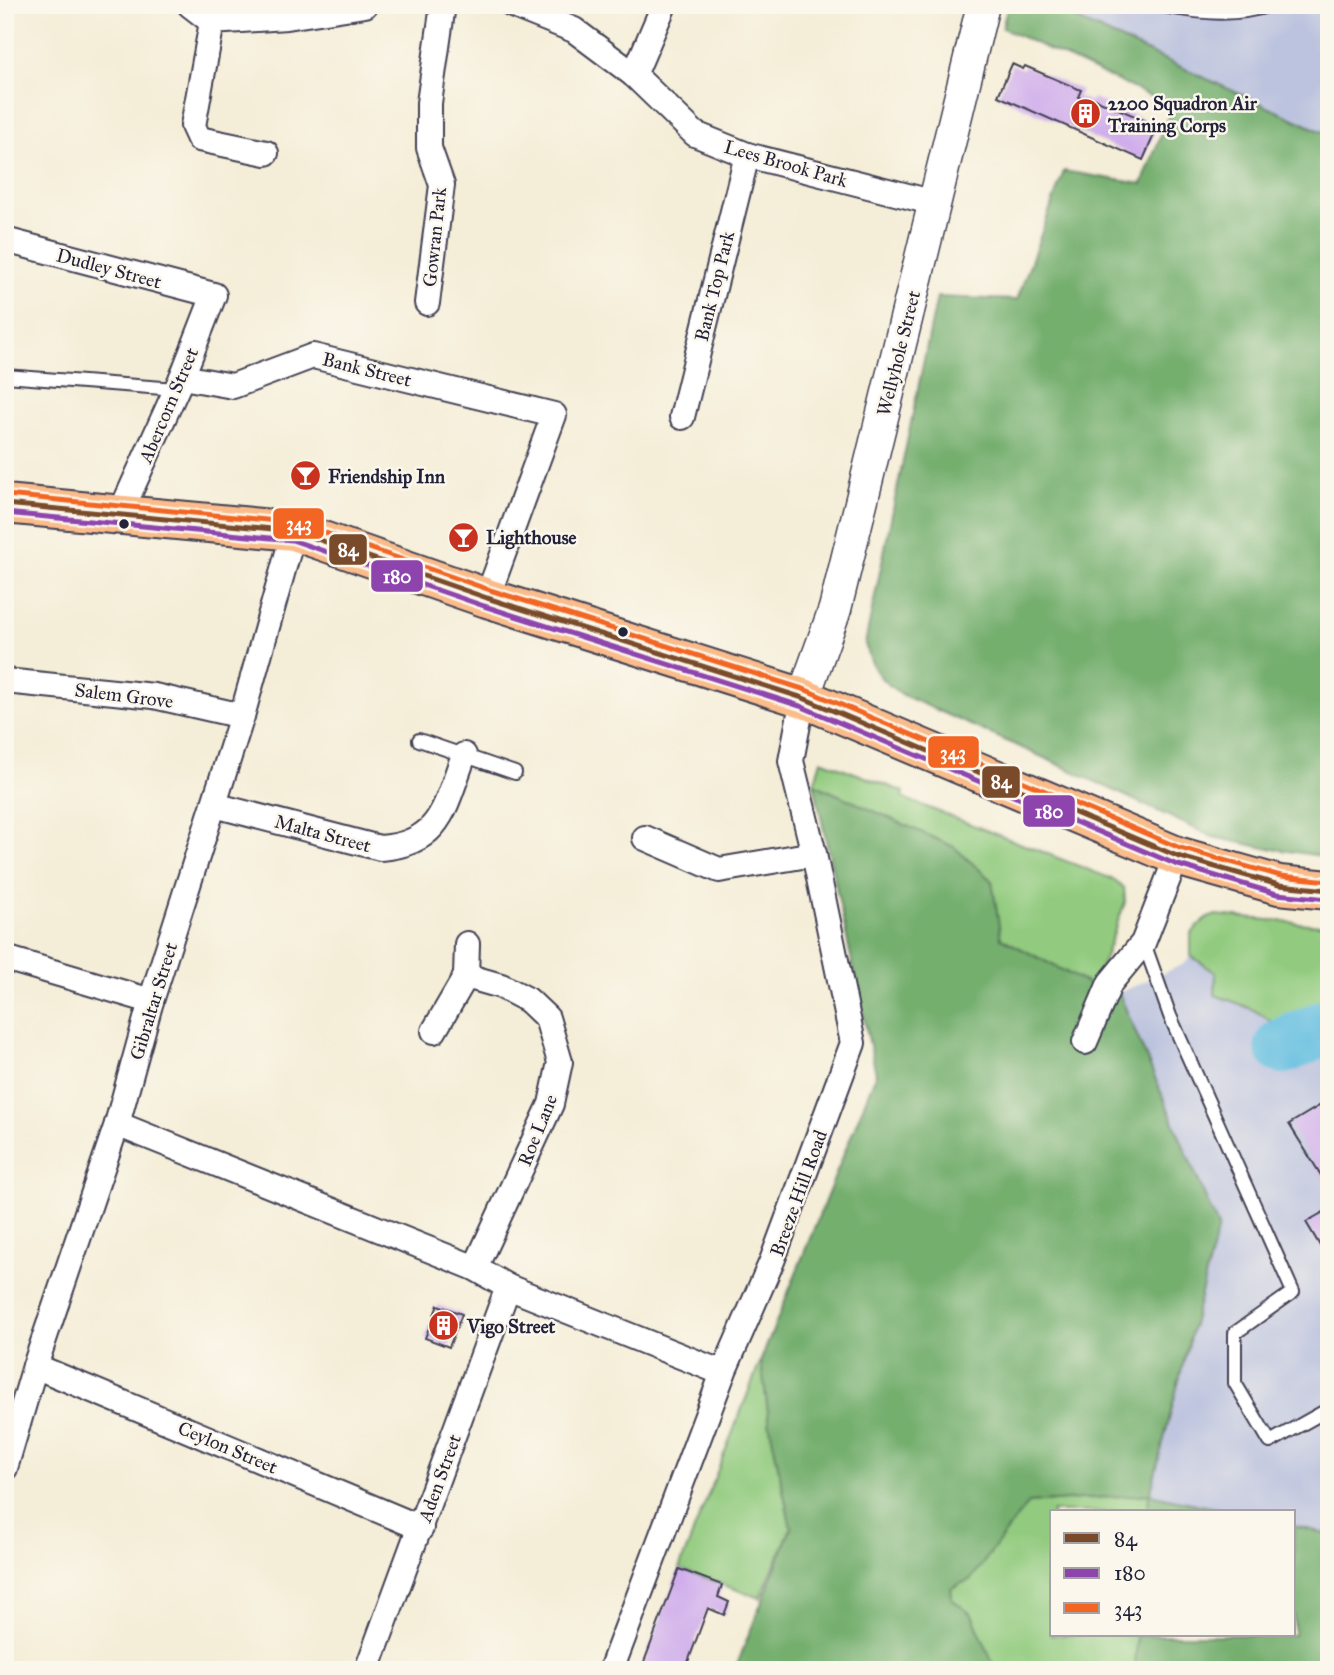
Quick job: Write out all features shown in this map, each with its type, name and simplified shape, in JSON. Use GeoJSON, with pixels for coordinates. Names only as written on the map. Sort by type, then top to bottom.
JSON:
{"type":"FeatureCollection","features":[{"type":"Feature","properties":{"kind":"main road"},"geometry":{"type":"LineString","coordinates":[[5,504],[294,531],[487,598],[803,698],[1177,856],[1279,885],[1329,890]]}},
{"type":"Feature","properties":{"kind":"street"},"geometry":{"type":"LineString","coordinates":[[190,5],[212,22],[287,17],[365,5]]}},
{"type":"Feature","properties":{"kind":"street","name":"Gowran Park"},"geometry":{"type":"LineString","coordinates":[[427,303],[442,185],[429,148],[429,103],[443,5]]}},
{"type":"Feature","properties":{"kind":"street","name":"Lees Brook Park"},"geometry":{"type":"LineString","coordinates":[[512,5],[574,30],[634,75],[695,134],[747,155],[935,203]]}},
{"type":"Feature","properties":{"kind":"street"},"geometry":{"type":"LineString","coordinates":[[634,75],[664,5]]}},
{"type":"Feature","properties":{"kind":"street","name":"Wellyhole Street"},"geometry":{"type":"LineString","coordinates":[[803,698],[835,609],[983,5]]}},
{"type":"Feature","properties":{"kind":"street"},"geometry":{"type":"LineString","coordinates":[[212,22],[193,126],[199,139],[265,153]]}},
{"type":"Feature","properties":{"kind":"street","name":"Bank Top Park"},"geometry":{"type":"LineString","coordinates":[[682,417],[747,155]]}},
{"type":"Feature","properties":{"kind":"street","name":"Dudley Street"},"geometry":{"type":"LineString","coordinates":[[5,240],[214,295]]}},
{"type":"Feature","properties":{"kind":"street","name":"Abercorn Street"},"geometry":{"type":"LineString","coordinates":[[120,514],[179,383],[214,295]]}},
{"type":"Feature","properties":{"kind":"street","name":"Bank Street"},"geometry":{"type":"LineString","coordinates":[[179,383],[233,386],[313,356],[554,415],[487,598]]}},
{"type":"Feature","properties":{"kind":"street","name":"Gibraltar Street"},"geometry":{"type":"LineString","coordinates":[[5,1468],[35,1366],[117,1124],[151,1001],[242,716],[294,531]]}},
{"type":"Feature","properties":{"kind":"street","name":"Salem Grove"},"geometry":{"type":"LineString","coordinates":[[5,681],[154,696],[242,716]]}},
{"type":"Feature","properties":{"kind":"street","name":"Breeze Hill Road"},"geometry":{"type":"LineString","coordinates":[[611,1670],[723,1373],[772,1261],[853,1043],[814,853],[791,761],[803,698]]}},
{"type":"Feature","properties":{"kind":"street","name":"Malta Street"},"geometry":{"type":"LineString","coordinates":[[214,805],[380,848],[401,847],[424,837],[441,817],[464,755]]}},
{"type":"Feature","properties":{"kind":"street"},"geometry":{"type":"LineString","coordinates":[[645,838],[719,870],[814,853]]}},
{"type":"Feature","properties":{"kind":"street"},"geometry":{"type":"LineString","coordinates":[[1085,1042],[1110,983],[1143,943],[1177,856]]}},
{"type":"Feature","properties":{"kind":"street"},"geometry":{"type":"LineString","coordinates":[[434,1031],[466,976],[467,944]]}},
{"type":"Feature","properties":{"kind":"street"},"geometry":{"type":"LineString","coordinates":[[5,958],[151,1001]]}},
{"type":"Feature","properties":{"kind":"street","name":"Roe Lane"},"geometry":{"type":"LineString","coordinates":[[466,976],[501,986],[528,1000],[547,1018],[560,1062],[551,1104],[475,1268]]}},
{"type":"Feature","properties":{"kind":"street"},"geometry":{"type":"LineString","coordinates":[[117,1124],[475,1268],[508,1286],[723,1373]]}},
{"type":"Feature","properties":{"kind":"street","name":"Aden Street"},"geometry":{"type":"LineString","coordinates":[[367,1670],[508,1286]]}},
{"type":"Feature","properties":{"kind":"street","name":"Ceylon Street"},"geometry":{"type":"LineString","coordinates":[[35,1366],[421,1528]]}},
{"type":"Feature","properties":{"kind":"lane"},"geometry":{"type":"LineString","coordinates":[[1156,5],[1194,12],[1235,14],[1270,5]]}},
{"type":"Feature","properties":{"kind":"lane"},"geometry":{"type":"LineString","coordinates":[[5,376],[179,383]]}},
{"type":"Feature","properties":{"kind":"lane"},"geometry":{"type":"LineString","coordinates":[[419,740],[515,773]]}},
{"type":"Feature","properties":{"kind":"lane"},"geometry":{"type":"LineString","coordinates":[[1143,943],[1176,1029],[1293,1292],[1236,1334],[1235,1383],[1270,1442],[1329,1409]]}},
{"type":"Feature","properties":{"kind":"shaded area"},"geometry":{"type":"Polygon","coordinates":[[[1046,5],[1329,5],[1329,135],[1046,5]]]}},
{"type":"Feature","properties":{"kind":"shaded area"},"geometry":{"type":"Polygon","coordinates":[[[1191,956],[1216,972],[1215,995],[1252,1008],[1270,1018],[1280,1031],[1329,1011],[1329,1529],[1325,1533],[1296,1526],[1296,1510],[1223,1510],[1150,1494],[1218,1227],[1119,993],[1184,964],[1191,956]]]}},
{"type":"Feature","properties":{"kind":"green space"},"geometry":{"type":"Polygon","coordinates":[[[1008,5],[1046,5],[1329,135],[1329,857],[1213,837],[903,695],[878,674],[868,653],[865,644],[937,297],[1017,300],[1064,171],[1142,184],[1172,106],[1002,28],[1008,5]]]}},
{"type":"Feature","properties":{"kind":"green space"},"geometry":{"type":"Polygon","coordinates":[[[821,760],[904,792],[903,798],[1115,880],[1124,888],[1125,902],[1094,987],[1000,938],[992,881],[954,847],[814,784],[821,760]]]}},
{"type":"Feature","properties":{"kind":"green space"},"geometry":{"type":"Polygon","coordinates":[[[814,784],[954,847],[992,881],[1001,938],[1094,987],[1119,993],[1218,1227],[1150,1494],[1223,1510],[1148,1510],[1149,1494],[1028,1503],[971,1579],[951,1588],[952,1599],[972,1615],[996,1670],[735,1670],[791,1528],[770,1427],[761,1360],[876,1074],[814,784]]]}},
{"type":"Feature","properties":{"kind":"green space"},"geometry":{"type":"Polygon","coordinates":[[[1216,915],[1329,926],[1329,1011],[1280,1031],[1258,1013],[1215,995],[1216,973],[1191,956],[1191,934],[1205,919],[1216,915]]]}},
{"type":"Feature","properties":{"kind":"green space"},"geometry":{"type":"Polygon","coordinates":[[[761,1360],[770,1427],[791,1528],[760,1598],[679,1569],[761,1360]]]}},
{"type":"Feature","properties":{"kind":"green space"},"geometry":{"type":"Polygon","coordinates":[[[1150,1494],[1148,1510],[1050,1510],[1050,1636],[1137,1636],[1135,1670],[996,1670],[972,1615],[952,1599],[951,1588],[971,1579],[1028,1503],[1150,1494]]]}},
{"type":"Feature","properties":{"kind":"green space"},"geometry":{"type":"Polygon","coordinates":[[[1296,1526],[1324,1533],[1329,1529],[1329,1670],[1135,1670],[1137,1636],[1296,1636],[1296,1526]]]}},
{"type":"Feature","properties":{"kind":"building","name":"2200 Squadron Air Training Corps"},"geometry":{"type":"Polygon","coordinates":[[[1012,64],[1023,69],[1025,66],[1081,90],[1078,97],[1091,102],[1093,98],[1158,126],[1143,160],[998,96],[1012,64]]]}},
{"type":"Feature","properties":{"kind":"building"},"geometry":{"type":"Polygon","coordinates":[[[1329,1100],[1329,1188],[1289,1124],[1329,1100]]]}},
{"type":"Feature","properties":{"kind":"building"},"geometry":{"type":"Polygon","coordinates":[[[1329,1209],[1329,1261],[1306,1222],[1329,1209]]]}},
{"type":"Feature","properties":{"kind":"building","name":"Vigo Street"},"geometry":{"type":"Polygon","coordinates":[[[438,1305],[462,1314],[449,1347],[425,1338],[438,1305]]]}},
{"type":"Feature","properties":{"kind":"building"},"geometry":{"type":"Polygon","coordinates":[[[679,1569],[722,1585],[718,1597],[729,1602],[724,1615],[708,1608],[685,1670],[641,1670],[679,1569]]]}},
{"type":"Feature","properties":{"kind":"waterway"},"geometry":{"type":"LineString","coordinates":[[1283,1046],[1329,1026]]}},
{"type":"Feature","properties":{"kind":"transit line","name":"343"},"geometry":{"type":"LineString","coordinates":[[6,495],[297,523],[490,590],[806,690],[1180,848],[1281,876],[1329,881]]}},
{"type":"Feature","properties":{"kind":"transit line","name":"84"},"geometry":{"type":"LineString","coordinates":[[5,504],[294,531],[487,598],[803,698],[1177,856],[1279,885],[1329,890]]}},
{"type":"Feature","properties":{"kind":"transit line","name":"180"},"geometry":{"type":"LineString","coordinates":[[5,513],[292,540],[484,606],[800,706],[1175,864],[1277,894],[1328,899]]}},
{"type":"Feature","properties":{"kind":"place","name":"2200 Squadron Air Training Corps"},"geometry":{"type":"Point","coordinates":[1085,114]}},
{"type":"Feature","properties":{"kind":"place","name":"Friendship Inn"},"geometry":{"type":"Point","coordinates":[305,476]}},
{"type":"Feature","properties":{"kind":"place","name":"Lighthouse"},"geometry":{"type":"Point","coordinates":[463,537]}},
{"type":"Feature","properties":{"kind":"place","name":"Vigo Street"},"geometry":{"type":"Point","coordinates":[444,1326]}}]}
